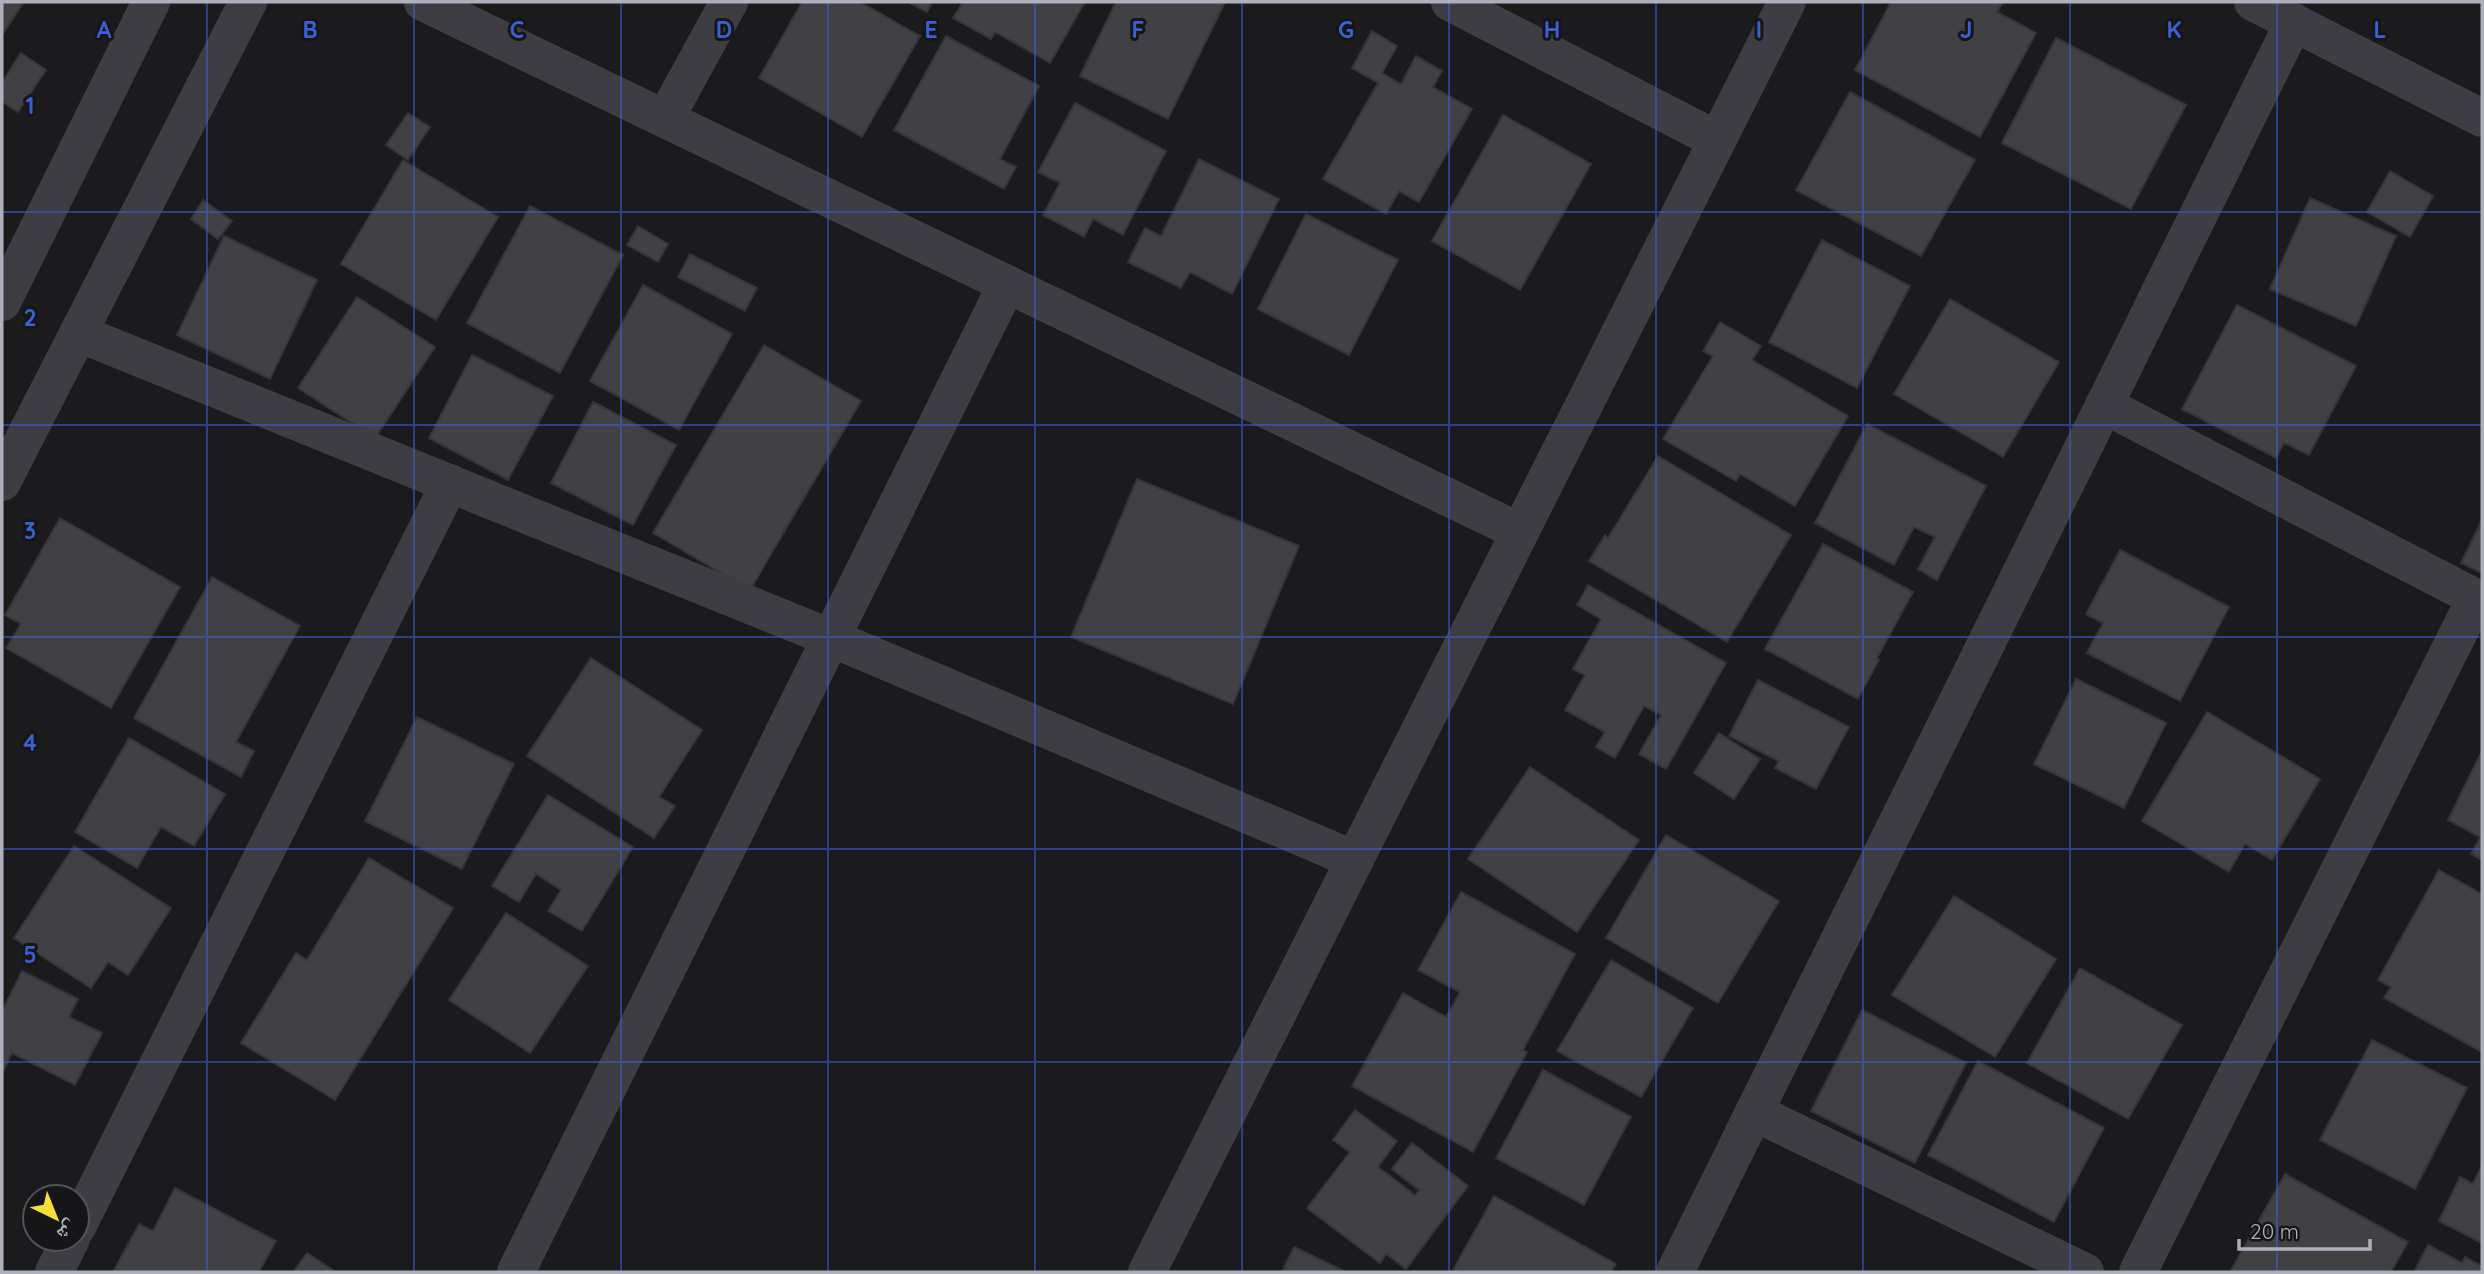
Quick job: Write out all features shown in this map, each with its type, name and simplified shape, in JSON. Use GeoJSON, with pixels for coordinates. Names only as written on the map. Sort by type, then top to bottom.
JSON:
{"type":"FeatureCollection","features":[{"type":"Feature","properties":{"kind":"street"},"geometry":{"type":"LineString","coordinates":[[2,302],[150,2]]}},
{"type":"Feature","properties":{"kind":"street"},"geometry":{"type":"LineString","coordinates":[[2,482],[248,2]]}},
{"type":"Feature","properties":{"kind":"street"},"geometry":{"type":"LineString","coordinates":[[423,2],[1520,532]]}},
{"type":"Feature","properties":{"kind":"street"},"geometry":{"type":"LineString","coordinates":[[665,119],[729,2]]}},
{"type":"Feature","properties":{"kind":"street"},"geometry":{"type":"LineString","coordinates":[[1450,2],[1717,140]]}},
{"type":"Feature","properties":{"kind":"street"},"geometry":{"type":"LineString","coordinates":[[1147,1272],[1787,2]]}},
{"type":"Feature","properties":{"kind":"street"},"geometry":{"type":"LineString","coordinates":[[2253,2],[2482,118]]}},
{"type":"Feature","properties":{"kind":"street"},"geometry":{"type":"LineString","coordinates":[[1675,1272],[2294,22]]}},
{"type":"Feature","properties":{"kind":"street"},"geometry":{"type":"LineString","coordinates":[[516,1272],[1007,284]]}},
{"type":"Feature","properties":{"kind":"street"},"geometry":{"type":"LineString","coordinates":[[78,333],[831,638],[1355,860]]}},
{"type":"Feature","properties":{"kind":"street"},"geometry":{"type":"LineString","coordinates":[[2104,405],[2479,599],[2138,1272]]}},
{"type":"Feature","properties":{"kind":"street"},"geometry":{"type":"LineString","coordinates":[[91,1199],[450,483]]}},
{"type":"Feature","properties":{"kind":"street"},"geometry":{"type":"LineString","coordinates":[[1754,1112],[2085,1272]]}},
{"type":"Feature","properties":{"kind":"street"},"geometry":{"type":"LineString","coordinates":[[54,1272],[64,1253]]}},
{"type":"Feature","properties":{"kind":"building"},"geometry":{"type":"Polygon","coordinates":[[[2,2],[24,2],[2,35],[2,2]]]}},
{"type":"Feature","properties":{"kind":"building"},"geometry":{"type":"Polygon","coordinates":[[[802,2],[860,2],[920,36],[862,137],[759,78],[802,2]]]}},
{"type":"Feature","properties":{"kind":"building"},"geometry":{"type":"Polygon","coordinates":[[[908,2],[932,2],[927,12],[908,2]]]}},
{"type":"Feature","properties":{"kind":"building"},"geometry":{"type":"Polygon","coordinates":[[[963,2],[1085,2],[1050,63],[995,32],[991,39],[953,18],[963,2]]]}},
{"type":"Feature","properties":{"kind":"building"},"geometry":{"type":"Polygon","coordinates":[[[1116,2],[1225,2],[1168,119],[1080,76],[1116,2]]]}},
{"type":"Feature","properties":{"kind":"building"},"geometry":{"type":"Polygon","coordinates":[[[1891,2],[2003,2],[1997,12],[2036,33],[1980,137],[1855,70],[1891,2]]]}},
{"type":"Feature","properties":{"kind":"building"},"geometry":{"type":"Polygon","coordinates":[[[1372,31],[1397,46],[1382,73],[1401,84],[1416,56],[1442,71],[1433,87],[1472,109],[1419,202],[1399,191],[1386,214],[1323,179],[1378,83],[1352,68],[1372,31]]]}},
{"type":"Feature","properties":{"kind":"building"},"geometry":{"type":"Polygon","coordinates":[[[946,36],[1039,86],[1000,159],[1016,167],[1004,189],[894,130],[946,36]]]}},
{"type":"Feature","properties":{"kind":"building"},"geometry":{"type":"Polygon","coordinates":[[[2056,38],[2186,105],[2131,209],[2002,143],[2056,38]]]}},
{"type":"Feature","properties":{"kind":"building"},"geometry":{"type":"Polygon","coordinates":[[[21,53],[46,70],[18,112],[2,102],[2,82],[21,53]]]}},
{"type":"Feature","properties":{"kind":"building"},"geometry":{"type":"Polygon","coordinates":[[[1850,92],[1975,160],[1921,256],[1796,190],[1850,92]]]}},
{"type":"Feature","properties":{"kind":"building"},"geometry":{"type":"Polygon","coordinates":[[[1075,103],[1166,151],[1123,235],[1093,219],[1084,237],[1043,215],[1060,183],[1038,172],[1075,103]]]}},
{"type":"Feature","properties":{"kind":"building"},"geometry":{"type":"Polygon","coordinates":[[[408,113],[430,127],[408,160],[386,145],[408,113]]]}},
{"type":"Feature","properties":{"kind":"building"},"geometry":{"type":"Polygon","coordinates":[[[1503,115],[1591,164],[1520,290],[1432,241],[1503,115]]]}},
{"type":"Feature","properties":{"kind":"building"},"geometry":{"type":"Polygon","coordinates":[[[1199,159],[1279,199],[1232,294],[1190,272],[1181,288],[1128,262],[1145,228],[1161,236],[1199,159]]]}},
{"type":"Feature","properties":{"kind":"building"},"geometry":{"type":"Polygon","coordinates":[[[403,160],[498,217],[436,320],[341,264],[403,160]]]}},
{"type":"Feature","properties":{"kind":"building"},"geometry":{"type":"Polygon","coordinates":[[[2390,171],[2433,196],[2410,237],[2367,212],[2390,171]]]}},
{"type":"Feature","properties":{"kind":"building"},"geometry":{"type":"Polygon","coordinates":[[[2310,198],[2396,236],[2356,326],[2270,289],[2310,198]]]}},
{"type":"Feature","properties":{"kind":"building"},"geometry":{"type":"Polygon","coordinates":[[[203,200],[232,221],[218,239],[191,219],[203,200]]]}},
{"type":"Feature","properties":{"kind":"building"},"geometry":{"type":"Polygon","coordinates":[[[530,206],[623,255],[560,373],[467,323],[530,206]]]}},
{"type":"Feature","properties":{"kind":"building"},"geometry":{"type":"Polygon","coordinates":[[[1306,214],[1398,260],[1349,355],[1258,309],[1306,214]]]}},
{"type":"Feature","properties":{"kind":"building"},"geometry":{"type":"Polygon","coordinates":[[[638,226],[668,244],[658,262],[627,245],[638,226]]]}},
{"type":"Feature","properties":{"kind":"building"},"geometry":{"type":"Polygon","coordinates":[[[224,236],[317,280],[270,379],[177,335],[224,236]]]}},
{"type":"Feature","properties":{"kind":"building"},"geometry":{"type":"Polygon","coordinates":[[[1822,240],[1910,286],[1857,388],[1769,342],[1822,240]]]}},
{"type":"Feature","properties":{"kind":"building"},"geometry":{"type":"Polygon","coordinates":[[[690,254],[757,288],[745,311],[678,277],[690,254]]]}},
{"type":"Feature","properties":{"kind":"building"},"geometry":{"type":"Polygon","coordinates":[[[643,285],[732,334],[679,430],[590,381],[643,285]]]}},
{"type":"Feature","properties":{"kind":"building"},"geometry":{"type":"Polygon","coordinates":[[[357,297],[435,347],[375,438],[298,388],[357,297]]]}},
{"type":"Feature","properties":{"kind":"building"},"geometry":{"type":"Polygon","coordinates":[[[1950,299],[2059,362],[2003,457],[1894,394],[1950,299]]]}},
{"type":"Feature","properties":{"kind":"building"},"geometry":{"type":"Polygon","coordinates":[[[2237,305],[2356,366],[2309,455],[2284,443],[2276,458],[2182,409],[2237,305]]]}},
{"type":"Feature","properties":{"kind":"building"},"geometry":{"type":"Polygon","coordinates":[[[1720,322],[1761,346],[1752,360],[1848,416],[1795,506],[1740,474],[1736,481],[1663,439],[1713,356],[1703,351],[1720,322]]]}},
{"type":"Feature","properties":{"kind":"building"},"geometry":{"type":"Polygon","coordinates":[[[764,345],[861,401],[750,590],[653,533],[764,345]]]}},
{"type":"Feature","properties":{"kind":"building"},"geometry":{"type":"Polygon","coordinates":[[[472,355],[553,396],[508,480],[429,438],[472,355]]]}},
{"type":"Feature","properties":{"kind":"building"},"geometry":{"type":"Polygon","coordinates":[[[593,402],[676,445],[633,525],[551,483],[593,402]]]}},
{"type":"Feature","properties":{"kind":"building"},"geometry":{"type":"Polygon","coordinates":[[[1867,424],[1986,486],[1937,580],[1918,569],[1935,537],[1914,527],[1894,565],[1815,523],[1867,424]]]}},
{"type":"Feature","properties":{"kind":"building"},"geometry":{"type":"Polygon","coordinates":[[[1658,456],[1791,535],[1727,642],[1589,561],[1605,535],[1608,538],[1658,456]]]}},
{"type":"Feature","properties":{"kind":"building"},"geometry":{"type":"Polygon","coordinates":[[[1137,479],[1299,546],[1233,704],[1071,637],[1137,479]]]}},
{"type":"Feature","properties":{"kind":"building"},"geometry":{"type":"Polygon","coordinates":[[[60,518],[180,587],[111,708],[6,648],[21,624],[5,615],[60,518]]]}},
{"type":"Feature","properties":{"kind":"building"},"geometry":{"type":"Polygon","coordinates":[[[2482,520],[2482,573],[2461,563],[2482,520]]]}},
{"type":"Feature","properties":{"kind":"building"},"geometry":{"type":"Polygon","coordinates":[[[1823,544],[1913,592],[1858,699],[1765,649],[1823,544]]]}},
{"type":"Feature","properties":{"kind":"building"},"geometry":{"type":"Polygon","coordinates":[[[2120,550],[2229,607],[2180,701],[2087,653],[2103,623],[2086,614],[2120,550]]]}},
{"type":"Feature","properties":{"kind":"building"},"geometry":{"type":"Polygon","coordinates":[[[212,577],[300,626],[236,742],[254,751],[241,777],[134,718],[212,577]]]}},
{"type":"Feature","properties":{"kind":"building"},"geometry":{"type":"Polygon","coordinates":[[[1588,585],[1726,663],[1666,769],[1639,754],[1661,715],[1644,706],[1615,758],[1596,747],[1605,732],[1565,710],[1585,675],[1573,669],[1601,619],[1577,605],[1588,585]]]}},
{"type":"Feature","properties":{"kind":"building"},"geometry":{"type":"Polygon","coordinates":[[[591,658],[702,730],[659,797],[675,806],[654,838],[527,756],[591,658]]]}},
{"type":"Feature","properties":{"kind":"building"},"geometry":{"type":"Polygon","coordinates":[[[2076,679],[2166,723],[2124,808],[2034,764],[2076,679]]]}},
{"type":"Feature","properties":{"kind":"building"},"geometry":{"type":"Polygon","coordinates":[[[1758,680],[1849,727],[1816,789],[1775,768],[1779,761],[1729,736],[1758,680]]]}},
{"type":"Feature","properties":{"kind":"building"},"geometry":{"type":"Polygon","coordinates":[[[2207,712],[2320,779],[2272,860],[2245,844],[2229,872],[2142,821],[2207,712]]]}},
{"type":"Feature","properties":{"kind":"building"},"geometry":{"type":"Polygon","coordinates":[[[417,717],[514,764],[462,869],[365,821],[417,717]]]}},
{"type":"Feature","properties":{"kind":"building"},"geometry":{"type":"Polygon","coordinates":[[[1719,733],[1760,759],[1734,799],[1694,773],[1719,733]]]}},
{"type":"Feature","properties":{"kind":"building"},"geometry":{"type":"Polygon","coordinates":[[[129,738],[225,794],[194,846],[161,827],[137,868],[75,832],[129,738]]]}},
{"type":"Feature","properties":{"kind":"building"},"geometry":{"type":"Polygon","coordinates":[[[2482,751],[2482,860],[2471,854],[2480,837],[2448,820],[2482,751]]]}},
{"type":"Feature","properties":{"kind":"building"},"geometry":{"type":"Polygon","coordinates":[[[1530,767],[1639,840],[1577,932],[1468,859],[1530,767]]]}},
{"type":"Feature","properties":{"kind":"building"},"geometry":{"type":"Polygon","coordinates":[[[548,795],[633,847],[582,931],[548,911],[561,890],[536,874],[519,902],[492,886],[548,795]]]}},
{"type":"Feature","properties":{"kind":"building"},"geometry":{"type":"Polygon","coordinates":[[[1666,835],[1779,901],[1718,1003],[1606,938],[1666,835]]]}},
{"type":"Feature","properties":{"kind":"building"},"geometry":{"type":"Polygon","coordinates":[[[74,846],[171,908],[128,975],[108,962],[91,988],[14,938],[74,846]]]}},
{"type":"Feature","properties":{"kind":"building"},"geometry":{"type":"Polygon","coordinates":[[[369,858],[453,908],[335,1100],[241,1043],[296,953],[307,960],[369,858]]]}},
{"type":"Feature","properties":{"kind":"building"},"geometry":{"type":"Polygon","coordinates":[[[2439,870],[2482,894],[2482,1052],[2384,998],[2391,987],[2378,980],[2439,870]]]}},
{"type":"Feature","properties":{"kind":"building"},"geometry":{"type":"Polygon","coordinates":[[[1461,892],[1575,954],[1523,1050],[1527,1052],[1473,1152],[1352,1086],[1403,993],[1446,1017],[1460,992],[1418,970],[1461,892]]]}},
{"type":"Feature","properties":{"kind":"building"},"geometry":{"type":"Polygon","coordinates":[[[1954,896],[2056,959],[1995,1057],[1892,995],[1954,896]]]}},
{"type":"Feature","properties":{"kind":"building"},"geometry":{"type":"Polygon","coordinates":[[[506,913],[588,966],[530,1053],[449,1000],[506,913]]]}},
{"type":"Feature","properties":{"kind":"building"},"geometry":{"type":"Polygon","coordinates":[[[1611,960],[1693,1008],[1641,1097],[1557,1051],[1611,960]]]}},
{"type":"Feature","properties":{"kind":"building"},"geometry":{"type":"Polygon","coordinates":[[[2080,968],[2182,1025],[2128,1119],[2027,1063],[2080,968]]]}},
{"type":"Feature","properties":{"kind":"building"},"geometry":{"type":"Polygon","coordinates":[[[22,971],[78,999],[69,1017],[102,1033],[75,1085],[12,1053],[2,1074],[2,1011],[22,971]]]}},
{"type":"Feature","properties":{"kind":"building"},"geometry":{"type":"Polygon","coordinates":[[[1862,1010],[1966,1063],[1915,1163],[1811,1111],[1862,1010]]]}},
{"type":"Feature","properties":{"kind":"building"},"geometry":{"type":"Polygon","coordinates":[[[2372,1040],[2467,1088],[2415,1189],[2320,1140],[2372,1040]]]}},
{"type":"Feature","properties":{"kind":"building"},"geometry":{"type":"Polygon","coordinates":[[[1978,1061],[2104,1128],[2054,1222],[1928,1155],[1978,1061]]]}},
{"type":"Feature","properties":{"kind":"building"},"geometry":{"type":"Polygon","coordinates":[[[1543,1070],[1631,1117],[1584,1205],[1496,1158],[1543,1070]]]}},
{"type":"Feature","properties":{"kind":"building"},"geometry":{"type":"Polygon","coordinates":[[[1355,1110],[1397,1141],[1378,1167],[1415,1195],[1419,1190],[1392,1169],[1412,1143],[1468,1186],[1406,1269],[1386,1254],[1380,1263],[1307,1208],[1350,1152],[1333,1140],[1355,1110]]]}},
{"type":"Feature","properties":{"kind":"building"},"geometry":{"type":"Polygon","coordinates":[[[2482,1165],[2482,1243],[2439,1221],[2460,1177],[2473,1184],[2482,1165]]]}},
{"type":"Feature","properties":{"kind":"building"},"geometry":{"type":"Polygon","coordinates":[[[2285,1174],[2408,1242],[2391,1272],[2230,1272],[2285,1174]]]}},
{"type":"Feature","properties":{"kind":"building"},"geometry":{"type":"Polygon","coordinates":[[[175,1188],[276,1241],[259,1272],[113,1272],[139,1224],[153,1231],[175,1188]]]}},
{"type":"Feature","properties":{"kind":"building"},"geometry":{"type":"Polygon","coordinates":[[[1494,1196],[1616,1264],[1611,1272],[1452,1272],[1494,1196]]]}},
{"type":"Feature","properties":{"kind":"building"},"geometry":{"type":"Polygon","coordinates":[[[2428,1245],[2462,1263],[2465,1257],[2482,1266],[2482,1272],[2414,1272],[2428,1245]]]}},
{"type":"Feature","properties":{"kind":"building"},"geometry":{"type":"Polygon","coordinates":[[[1294,1247],[1346,1272],[1282,1272],[1294,1247]]]}},
{"type":"Feature","properties":{"kind":"building"},"geometry":{"type":"Polygon","coordinates":[[[307,1253],[336,1272],[293,1272],[307,1253]]]}}]}
